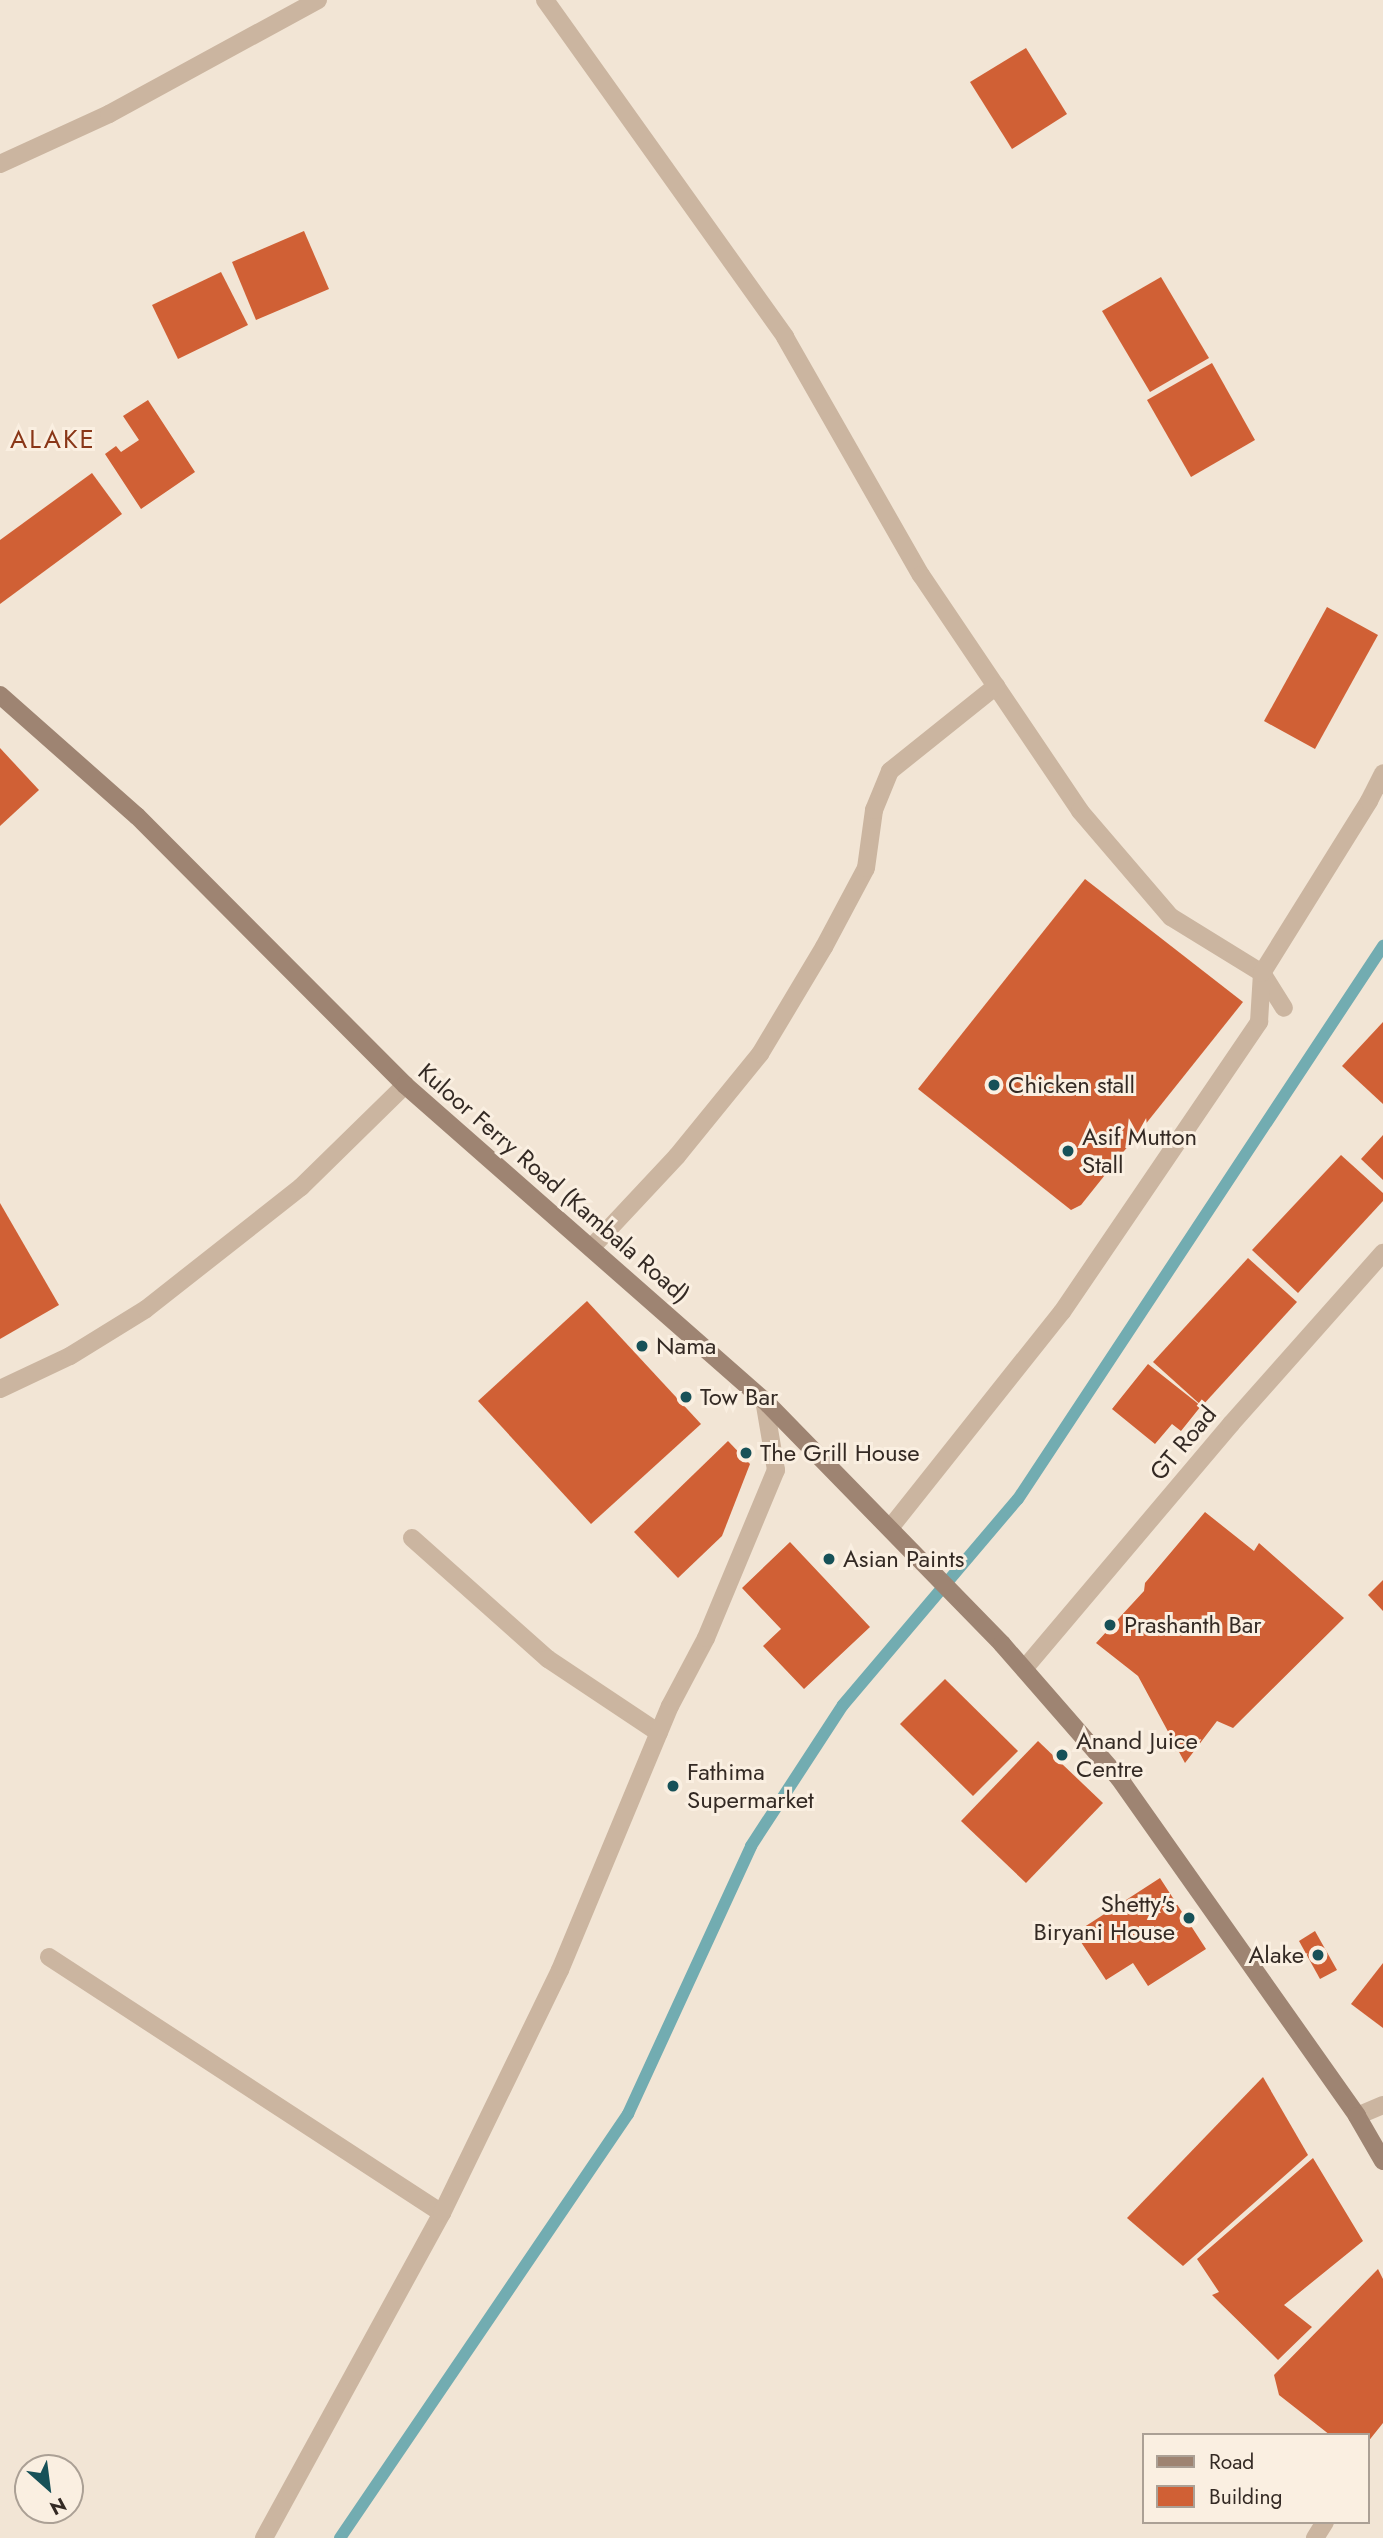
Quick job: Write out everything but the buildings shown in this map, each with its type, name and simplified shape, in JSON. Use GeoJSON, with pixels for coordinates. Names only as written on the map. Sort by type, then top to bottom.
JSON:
{"type":"FeatureCollection","features":[{"type":"Feature","properties":{"kind":"main road","name":"Kuloor Ferry Road (Kambala Road)"},"geometry":{"type":"LineString","coordinates":[[0,695],[137,816],[405,1085],[764,1400],[1002,1644],[1119,1779],[1357,2116],[1383,2161]]}},
{"type":"Feature","properties":{"kind":"street"},"geometry":{"type":"LineString","coordinates":[[0,164],[109,114],[297,14],[318,0]]}},
{"type":"Feature","properties":{"kind":"street"},"geometry":{"type":"LineString","coordinates":[[545,0],[785,337],[921,575],[1080,811],[1171,916],[1262,973],[1284,1009]]}},
{"type":"Feature","properties":{"kind":"street"},"geometry":{"type":"LineString","coordinates":[[591,1248],[677,1156],[760,1054],[824,947],[866,868],[874,810],[890,771],[996,686]]}},
{"type":"Feature","properties":{"kind":"street"},"geometry":{"type":"LineString","coordinates":[[890,1528],[1062,1312],[1204,1107],[1259,1022],[1262,973],[1369,801],[1383,773]]}},
{"type":"Feature","properties":{"kind":"street"},"geometry":{"type":"LineString","coordinates":[[0,1389],[70,1356],[146,1309],[301,1187],[405,1085]]}},
{"type":"Feature","properties":{"kind":"street","name":"GT Road"},"geometry":{"type":"LineString","coordinates":[[1024,1669],[1231,1424],[1383,1253]]}},
{"type":"Feature","properties":{"kind":"street"},"geometry":{"type":"LineString","coordinates":[[264,2538],[442,2213],[560,1970],[659,1733],[706,1638],[776,1470],[764,1400]]}},
{"type":"Feature","properties":{"kind":"street"},"geometry":{"type":"LineString","coordinates":[[412,1538],[548,1659],[659,1733]]}},
{"type":"Feature","properties":{"kind":"street"},"geometry":{"type":"LineString","coordinates":[[49,1957],[442,2213]]}},
{"type":"Feature","properties":{"kind":"street"},"geometry":{"type":"LineString","coordinates":[[1357,2116],[1383,2105]]}},
{"type":"Feature","properties":{"kind":"waterway"},"geometry":{"type":"LineString","coordinates":[[340,2538],[628,2114],[751,1846],[843,1705],[1018,1499],[1383,946]]}},
{"type":"Feature","properties":{"kind":"place","name":"Chicken stall"},"geometry":{"type":"Point","coordinates":[994,1085]}},
{"type":"Feature","properties":{"kind":"place","name":"Asif Mutton Stall"},"geometry":{"type":"Point","coordinates":[1068,1151]}},
{"type":"Feature","properties":{"kind":"place","name":"Nama"},"geometry":{"type":"Point","coordinates":[642,1346]}},
{"type":"Feature","properties":{"kind":"place","name":"Tow Bar"},"geometry":{"type":"Point","coordinates":[686,1397]}},
{"type":"Feature","properties":{"kind":"place","name":"The Grill House"},"geometry":{"type":"Point","coordinates":[746,1453]}},
{"type":"Feature","properties":{"kind":"place","name":"Asian Paints"},"geometry":{"type":"Point","coordinates":[829,1559]}},
{"type":"Feature","properties":{"kind":"place","name":"Prashanth Bar"},"geometry":{"type":"Point","coordinates":[1110,1625]}},
{"type":"Feature","properties":{"kind":"place","name":"Anand Juice Centre"},"geometry":{"type":"Point","coordinates":[1062,1755]}},
{"type":"Feature","properties":{"kind":"place","name":"Fathima Supermarket"},"geometry":{"type":"Point","coordinates":[673,1786]}},
{"type":"Feature","properties":{"kind":"place","name":"Shetty's Biryani House"},"geometry":{"type":"Point","coordinates":[1189,1918]}},
{"type":"Feature","properties":{"kind":"place","name":"Alake"},"geometry":{"type":"Point","coordinates":[1318,1955]}},
{"type":"Feature","properties":{"kind":"district","name":"ALAKE"},"geometry":{"type":"Point","coordinates":[53,440]}}]}
